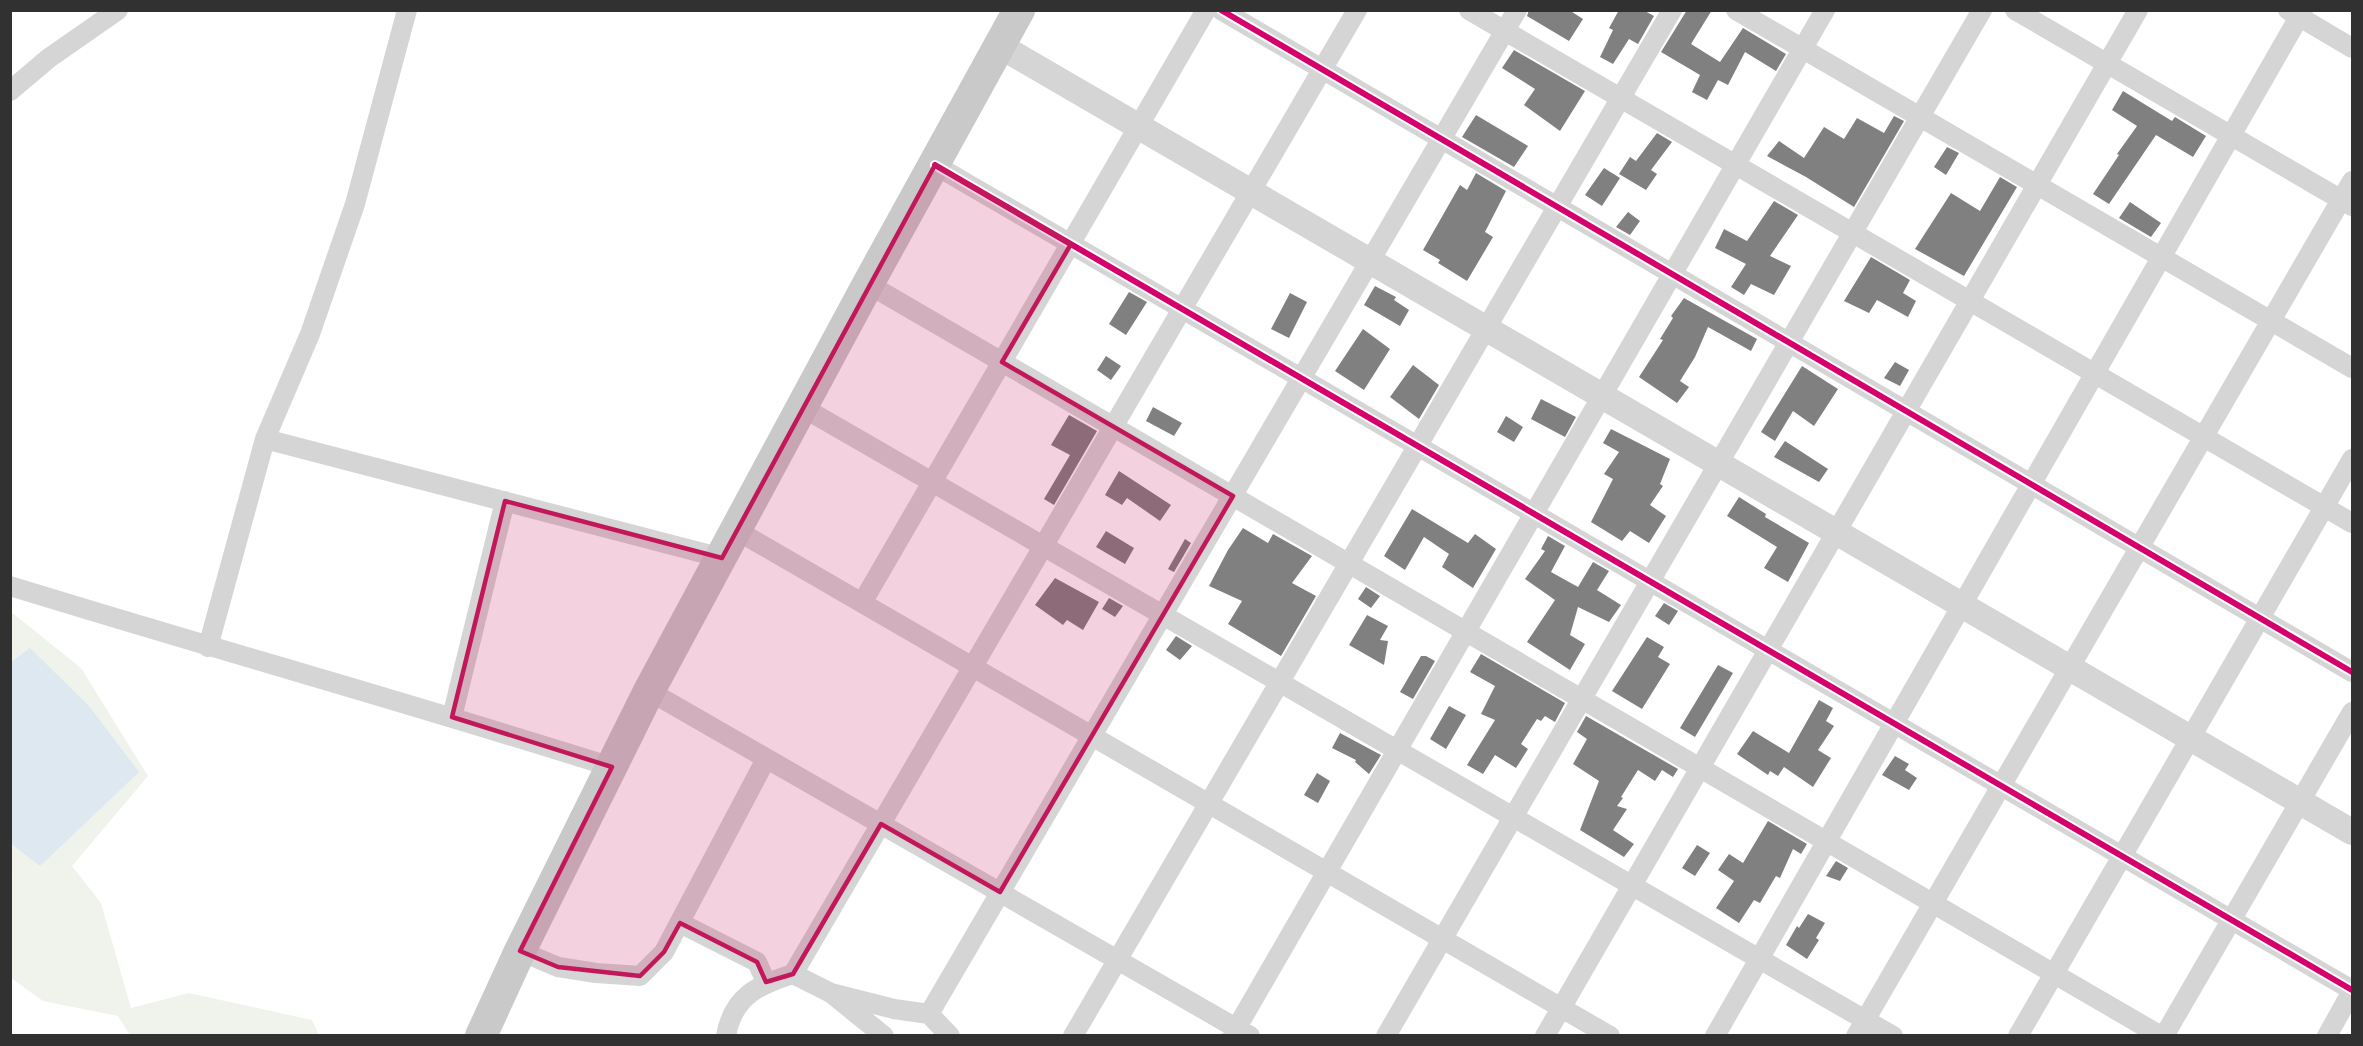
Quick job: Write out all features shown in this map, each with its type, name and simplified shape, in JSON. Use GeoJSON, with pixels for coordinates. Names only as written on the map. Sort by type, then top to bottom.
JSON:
{"type":"FeatureCollection","features":[{"type":"Feature","properties":{"kind":"main road"},"geometry":{"type":"LineString","coordinates":[[481,1035],[520,951],[649,691],[868,284],[1019,10]]}},
{"type":"Feature","properties":{"kind":"street"},"geometry":{"type":"LineString","coordinates":[[10,91],[50,58],[118,10]]}},
{"type":"Feature","properties":{"kind":"street"},"geometry":{"type":"LineString","coordinates":[[208,647],[265,439],[310,334],[355,204],[407,10]]}},
{"type":"Feature","properties":{"kind":"street"},"geometry":{"type":"LineString","coordinates":[[862,603],[1206,10]]}},
{"type":"Feature","properties":{"kind":"street"},"geometry":{"type":"LineString","coordinates":[[1221,10],[2352,672]]}},
{"type":"Feature","properties":{"kind":"street"},"geometry":{"type":"LineString","coordinates":[[793,974],[1357,10]]}},
{"type":"Feature","properties":{"kind":"street"},"geometry":{"type":"LineString","coordinates":[[1469,10],[2352,523]]}},
{"type":"Feature","properties":{"kind":"street"},"geometry":{"type":"LineString","coordinates":[[929,1014],[1517,10]]}},
{"type":"Feature","properties":{"kind":"street"},"geometry":{"type":"LineString","coordinates":[[1073,1035],[1672,10]]}},
{"type":"Feature","properties":{"kind":"street"},"geometry":{"type":"LineString","coordinates":[[1736,10],[2352,368]]}},
{"type":"Feature","properties":{"kind":"street"},"geometry":{"type":"LineString","coordinates":[[649,691],[1118,960],[1239,1033],[1397,749],[1825,10]]}},
{"type":"Feature","properties":{"kind":"street"},"geometry":{"type":"LineString","coordinates":[[1386,1035],[1982,10]]}},
{"type":"Feature","properties":{"kind":"street"},"geometry":{"type":"LineString","coordinates":[[2015,10],[2347,203]]}},
{"type":"Feature","properties":{"kind":"street"},"geometry":{"type":"LineString","coordinates":[[1545,1035],[2138,10]]}},
{"type":"Feature","properties":{"kind":"street"},"geometry":{"type":"LineString","coordinates":[[1715,1035],[2162,258],[2297,13],[2352,48]]}},
{"type":"Feature","properties":{"kind":"street"},"geometry":{"type":"LineString","coordinates":[[1000,46],[2352,832]]}},
{"type":"Feature","properties":{"kind":"street"},"geometry":{"type":"LineString","coordinates":[[934,165],[2352,990],[2327,1035]]}},
{"type":"Feature","properties":{"kind":"street"},"geometry":{"type":"LineString","coordinates":[[1861,1027],[2272,321],[2347,203],[2352,181]]}},
{"type":"Feature","properties":{"kind":"street"},"geometry":{"type":"LineString","coordinates":[[868,284],[2163,1035],[2352,712]]}},
{"type":"Feature","properties":{"kind":"street"},"geometry":{"type":"LineString","coordinates":[[802,407],[1759,958],[1861,1027],[1893,1035]]}},
{"type":"Feature","properties":{"kind":"street"},"geometry":{"type":"LineString","coordinates":[[265,439],[722,558]]}},
{"type":"Feature","properties":{"kind":"street"},"geometry":{"type":"LineString","coordinates":[[2018,1035],[2352,459]]}},
{"type":"Feature","properties":{"kind":"street"},"geometry":{"type":"LineString","coordinates":[[452,717],[505,501]]}},
{"type":"Feature","properties":{"kind":"street"},"geometry":{"type":"LineString","coordinates":[[736,530],[1610,1035]]}},
{"type":"Feature","properties":{"kind":"street"},"geometry":{"type":"LineString","coordinates":[[10,586],[208,647],[452,717],[612,767]]}},
{"type":"Feature","properties":{"kind":"street"},"geometry":{"type":"LineString","coordinates":[[520,951],[558,967],[596,973],[640,976],[664,952],[766,759]]}},
{"type":"Feature","properties":{"kind":"street"},"geometry":{"type":"LineString","coordinates":[[680,923],[757,962],[766,982]]}},
{"type":"Feature","properties":{"kind":"street"},"geometry":{"type":"LineString","coordinates":[[726,1035],[729,1021],[741,1000],[766,982],[793,974],[831,993],[894,1010],[929,1014],[950,1035]]}},
{"type":"Feature","properties":{"kind":"street"},"geometry":{"type":"LineString","coordinates":[[831,993],[884,1035]]}},
{"type":"Feature","properties":{"kind":"highlighted area"},"geometry":{"type":"Polygon","coordinates":[[[935,165],[1071,244],[1002,362],[1233,496],[1000,892],[881,824],[793,974],[766,982],[757,962],[680,923],[664,952],[640,976],[558,967],[520,951],[612,767],[452,717],[505,501],[722,558],[935,165]]]}},
{"type":"Feature","properties":{"kind":"shaded area"},"geometry":{"type":"Polygon","coordinates":[[[10,611],[81,668],[148,776],[72,866],[101,903],[131,1008],[189,993],[312,1020],[319,1035],[130,1035],[118,1016],[43,1001],[11,978],[10,880],[13,877],[10,874],[10,611]]]}},
{"type":"Feature","properties":{"kind":"shaded area"},"geometry":{"type":"Polygon","coordinates":[[[30,648],[89,706],[139,772],[40,866],[10,843],[11,662],[30,648]]]}},
{"type":"Feature","properties":{"kind":"building"},"geometry":{"type":"Polygon","coordinates":[[[1529,10],[1569,10],[1583,19],[1569,41],[1527,16],[1529,10]]]}},
{"type":"Feature","properties":{"kind":"building"},"geometry":{"type":"Polygon","coordinates":[[[1619,10],[1643,10],[1654,16],[1638,44],[1629,39],[1613,64],[1600,57],[1613,30],[1609,28],[1619,10]]]}},
{"type":"Feature","properties":{"kind":"building"},"geometry":{"type":"Polygon","coordinates":[[[1687,10],[1712,10],[1691,44],[1720,62],[1743,28],[1786,54],[1776,71],[1745,52],[1728,85],[1718,80],[1707,100],[1692,92],[1700,75],[1661,52],[1687,10]]]}},
{"type":"Feature","properties":{"kind":"building"},"geometry":{"type":"Polygon","coordinates":[[[1514,50],[1585,91],[1560,131],[1524,105],[1535,89],[1502,68],[1514,50]]]}},
{"type":"Feature","properties":{"kind":"building"},"geometry":{"type":"Polygon","coordinates":[[[2123,91],[2172,121],[2175,117],[2206,136],[2193,157],[2156,135],[2109,204],[2093,194],[2137,126],[2112,110],[2123,91]]]}},
{"type":"Feature","properties":{"kind":"building"},"geometry":{"type":"Polygon","coordinates":[[[1476,115],[1528,146],[1514,167],[1462,137],[1476,115]]]}},
{"type":"Feature","properties":{"kind":"building"},"geometry":{"type":"Polygon","coordinates":[[[1894,116],[1904,121],[1854,207],[1767,156],[1779,141],[1804,158],[1824,127],[1844,139],[1857,118],[1884,133],[1894,116]]]}},
{"type":"Feature","properties":{"kind":"building"},"geometry":{"type":"Polygon","coordinates":[[[1657,133],[1672,142],[1651,170],[1657,174],[1646,190],[1619,174],[1630,157],[1636,161],[1657,133]]]}},
{"type":"Feature","properties":{"kind":"building"},"geometry":{"type":"Polygon","coordinates":[[[1947,147],[1959,153],[1946,175],[1934,167],[1947,147]]]}},
{"type":"Feature","properties":{"kind":"building"},"geometry":{"type":"Polygon","coordinates":[[[1604,168],[1620,178],[1602,206],[1585,195],[1604,168]]]}},
{"type":"Feature","properties":{"kind":"building"},"geometry":{"type":"Polygon","coordinates":[[[1476,173],[1506,191],[1485,232],[1493,237],[1467,281],[1438,263],[1440,260],[1423,250],[1460,185],[1467,190],[1476,173]]]}},
{"type":"Feature","properties":{"kind":"building"},"geometry":{"type":"Polygon","coordinates":[[[2000,177],[2017,187],[1964,276],[1915,249],[1951,193],[1980,211],[2000,177]]]}},
{"type":"Feature","properties":{"kind":"building"},"geometry":{"type":"Polygon","coordinates":[[[1774,201],[1798,215],[1770,256],[1791,266],[1774,295],[1751,284],[1744,295],[1731,287],[1746,264],[1715,248],[1724,229],[1747,241],[1774,201]]]}},
{"type":"Feature","properties":{"kind":"building"},"geometry":{"type":"Polygon","coordinates":[[[2130,202],[2161,223],[2151,237],[2119,218],[2130,202]]]}},
{"type":"Feature","properties":{"kind":"building"},"geometry":{"type":"Polygon","coordinates":[[[1628,212],[1640,221],[1630,235],[1616,227],[1628,212]]]}},
{"type":"Feature","properties":{"kind":"building"},"geometry":{"type":"Polygon","coordinates":[[[1871,257],[1910,280],[1903,293],[1916,301],[1908,317],[1877,300],[1869,313],[1844,301],[1871,257]]]}},
{"type":"Feature","properties":{"kind":"building"},"geometry":{"type":"Polygon","coordinates":[[[1375,286],[1396,297],[1394,300],[1409,310],[1400,326],[1364,305],[1375,286]]]}},
{"type":"Feature","properties":{"kind":"building"},"geometry":{"type":"Polygon","coordinates":[[[1129,292],[1147,302],[1126,335],[1109,324],[1129,292]]]}},
{"type":"Feature","properties":{"kind":"building"},"geometry":{"type":"Polygon","coordinates":[[[1290,293],[1307,302],[1289,338],[1271,329],[1290,293]]]}},
{"type":"Feature","properties":{"kind":"building"},"geometry":{"type":"Polygon","coordinates":[[[1684,298],[1757,339],[1751,351],[1708,327],[1695,357],[1680,381],[1689,387],[1677,403],[1639,377],[1663,340],[1660,339],[1673,318],[1671,316],[1684,298]]]}},
{"type":"Feature","properties":{"kind":"building"},"geometry":{"type":"Polygon","coordinates":[[[1363,329],[1390,349],[1364,390],[1335,371],[1363,329]]]}},
{"type":"Feature","properties":{"kind":"building"},"geometry":{"type":"Polygon","coordinates":[[[1106,356],[1121,366],[1111,380],[1097,370],[1106,356]]]}},
{"type":"Feature","properties":{"kind":"building"},"geometry":{"type":"Polygon","coordinates":[[[1895,362],[1909,370],[1900,386],[1884,378],[1895,362]]]}},
{"type":"Feature","properties":{"kind":"building"},"geometry":{"type":"Polygon","coordinates":[[[1413,365],[1439,385],[1419,419],[1390,397],[1413,365]]]}},
{"type":"Feature","properties":{"kind":"building"},"geometry":{"type":"Polygon","coordinates":[[[1802,366],[1838,389],[1814,426],[1793,411],[1775,441],[1761,432],[1802,366]]]}},
{"type":"Feature","properties":{"kind":"building"},"geometry":{"type":"Polygon","coordinates":[[[1541,399],[1576,417],[1565,437],[1531,419],[1541,399]]]}},
{"type":"Feature","properties":{"kind":"building"},"geometry":{"type":"Polygon","coordinates":[[[1153,407],[1182,423],[1174,436],[1146,421],[1153,407]]]}},
{"type":"Feature","properties":{"kind":"building"},"geometry":{"type":"Polygon","coordinates":[[[1069,415],[1097,431],[1054,505],[1044,499],[1070,455],[1051,445],[1069,415]]]}},
{"type":"Feature","properties":{"kind":"building"},"geometry":{"type":"Polygon","coordinates":[[[1506,416],[1523,427],[1514,442],[1497,432],[1506,416]]]}},
{"type":"Feature","properties":{"kind":"building"},"geometry":{"type":"Polygon","coordinates":[[[1611,429],[1670,459],[1660,484],[1663,486],[1650,505],[1666,516],[1649,543],[1630,531],[1622,541],[1591,522],[1613,479],[1604,474],[1619,452],[1603,443],[1611,429]]]}},
{"type":"Feature","properties":{"kind":"building"},"geometry":{"type":"Polygon","coordinates":[[[1785,441],[1828,469],[1819,482],[1774,457],[1785,441]]]}},
{"type":"Feature","properties":{"kind":"building"},"geometry":{"type":"Polygon","coordinates":[[[1119,471],[1171,505],[1160,521],[1127,498],[1122,505],[1105,495],[1119,471]]]}},
{"type":"Feature","properties":{"kind":"building"},"geometry":{"type":"Polygon","coordinates":[[[1739,497],[1766,514],[1765,517],[1809,543],[1788,582],[1764,568],[1777,547],[1727,516],[1739,497]]]}},
{"type":"Feature","properties":{"kind":"building"},"geometry":{"type":"Polygon","coordinates":[[[1412,509],[1468,543],[1475,534],[1496,549],[1473,588],[1442,567],[1449,554],[1424,537],[1405,570],[1384,556],[1412,509]]]}},
{"type":"Feature","properties":{"kind":"building"},"geometry":{"type":"Polygon","coordinates":[[[1243,528],[1268,543],[1273,534],[1312,556],[1292,583],[1316,596],[1281,656],[1228,624],[1242,601],[1209,586],[1228,550],[1243,528]]]}},
{"type":"Feature","properties":{"kind":"building"},"geometry":{"type":"Polygon","coordinates":[[[1106,531],[1134,548],[1125,564],[1096,547],[1106,531]]]}},
{"type":"Feature","properties":{"kind":"building"},"geometry":{"type":"Polygon","coordinates":[[[1548,536],[1565,546],[1551,572],[1578,587],[1593,562],[1609,571],[1597,590],[1621,605],[1609,622],[1578,607],[1570,635],[1585,644],[1570,670],[1527,642],[1555,600],[1525,579],[1545,551],[1541,549],[1548,536]]]}},
{"type":"Feature","properties":{"kind":"building"},"geometry":{"type":"Polygon","coordinates":[[[1185,539],[1191,543],[1174,572],[1168,569],[1185,539]]]}},
{"type":"Feature","properties":{"kind":"building"},"geometry":{"type":"Polygon","coordinates":[[[1055,578],[1099,602],[1083,630],[1067,620],[1063,625],[1035,605],[1055,578]]]}},
{"type":"Feature","properties":{"kind":"building"},"geometry":{"type":"Polygon","coordinates":[[[1366,587],[1380,596],[1371,608],[1358,599],[1366,587]]]}},
{"type":"Feature","properties":{"kind":"building"},"geometry":{"type":"Polygon","coordinates":[[[1109,598],[1123,606],[1115,617],[1102,609],[1109,598]]]}},
{"type":"Feature","properties":{"kind":"building"},"geometry":{"type":"Polygon","coordinates":[[[1664,603],[1678,611],[1669,625],[1655,616],[1664,603]]]}},
{"type":"Feature","properties":{"kind":"building"},"geometry":{"type":"Polygon","coordinates":[[[1367,615],[1388,626],[1380,640],[1388,641],[1384,665],[1349,645],[1367,615]]]}},
{"type":"Feature","properties":{"kind":"building"},"geometry":{"type":"Polygon","coordinates":[[[1176,636],[1192,646],[1180,660],[1166,650],[1176,636]]]}},
{"type":"Feature","properties":{"kind":"building"},"geometry":{"type":"Polygon","coordinates":[[[1647,637],[1664,647],[1658,657],[1670,664],[1642,709],[1612,691],[1647,637]]]}},
{"type":"Feature","properties":{"kind":"building"},"geometry":{"type":"Polygon","coordinates":[[[1481,654],[1565,703],[1555,722],[1545,716],[1541,721],[1537,719],[1521,744],[1528,749],[1516,768],[1495,755],[1483,774],[1467,765],[1495,720],[1481,714],[1495,686],[1470,672],[1481,654]]]}},
{"type":"Feature","properties":{"kind":"building"},"geometry":{"type":"Polygon","coordinates":[[[1421,656],[1435,661],[1413,699],[1400,692],[1421,656]]]}},
{"type":"Feature","properties":{"kind":"building"},"geometry":{"type":"Polygon","coordinates":[[[1718,665],[1733,673],[1695,737],[1680,728],[1718,665]]]}},
{"type":"Feature","properties":{"kind":"building"},"geometry":{"type":"Polygon","coordinates":[[[1819,700],[1833,708],[1826,721],[1834,726],[1818,750],[1831,758],[1813,787],[1784,767],[1778,776],[1770,771],[1768,775],[1737,754],[1753,731],[1789,753],[1819,700]]]}},
{"type":"Feature","properties":{"kind":"building"},"geometry":{"type":"Polygon","coordinates":[[[1449,706],[1466,715],[1446,749],[1430,739],[1449,706]]]}},
{"type":"Feature","properties":{"kind":"building"},"geometry":{"type":"Polygon","coordinates":[[[1586,716],[1678,769],[1673,777],[1662,770],[1655,781],[1638,770],[1621,797],[1623,798],[1617,806],[1627,809],[1613,830],[1634,844],[1624,857],[1580,830],[1599,781],[1573,764],[1587,739],[1577,732],[1586,716]]]}},
{"type":"Feature","properties":{"kind":"building"},"geometry":{"type":"Polygon","coordinates":[[[1340,733],[1381,755],[1369,774],[1355,762],[1356,760],[1332,748],[1340,733]]]}},
{"type":"Feature","properties":{"kind":"building"},"geometry":{"type":"Polygon","coordinates":[[[1895,756],[1909,764],[1905,770],[1917,778],[1909,790],[1882,775],[1895,756]]]}},
{"type":"Feature","properties":{"kind":"building"},"geometry":{"type":"Polygon","coordinates":[[[1317,773],[1330,781],[1318,803],[1304,795],[1317,773]]]}},
{"type":"Feature","properties":{"kind":"building"},"geometry":{"type":"Polygon","coordinates":[[[1768,821],[1807,844],[1801,854],[1793,849],[1780,878],[1776,876],[1760,903],[1754,900],[1739,923],[1716,908],[1734,881],[1718,870],[1729,854],[1743,863],[1768,821]]]}},
{"type":"Feature","properties":{"kind":"building"},"geometry":{"type":"Polygon","coordinates":[[[1697,845],[1710,853],[1695,876],[1682,868],[1697,845]]]}},
{"type":"Feature","properties":{"kind":"building"},"geometry":{"type":"Polygon","coordinates":[[[1836,861],[1848,868],[1840,881],[1826,876],[1836,861]]]}},
{"type":"Feature","properties":{"kind":"building"},"geometry":{"type":"Polygon","coordinates":[[[1808,914],[1825,923],[1816,938],[1819,940],[1807,959],[1786,945],[1797,926],[1799,928],[1808,914]]]}},
{"type":"Feature","properties":{"kind":"cycle path"},"geometry":{"type":"LineString","coordinates":[[1221,10],[2352,672]]}},
{"type":"Feature","properties":{"kind":"cycle path"},"geometry":{"type":"LineString","coordinates":[[935,165],[2352,990]]}}]}
